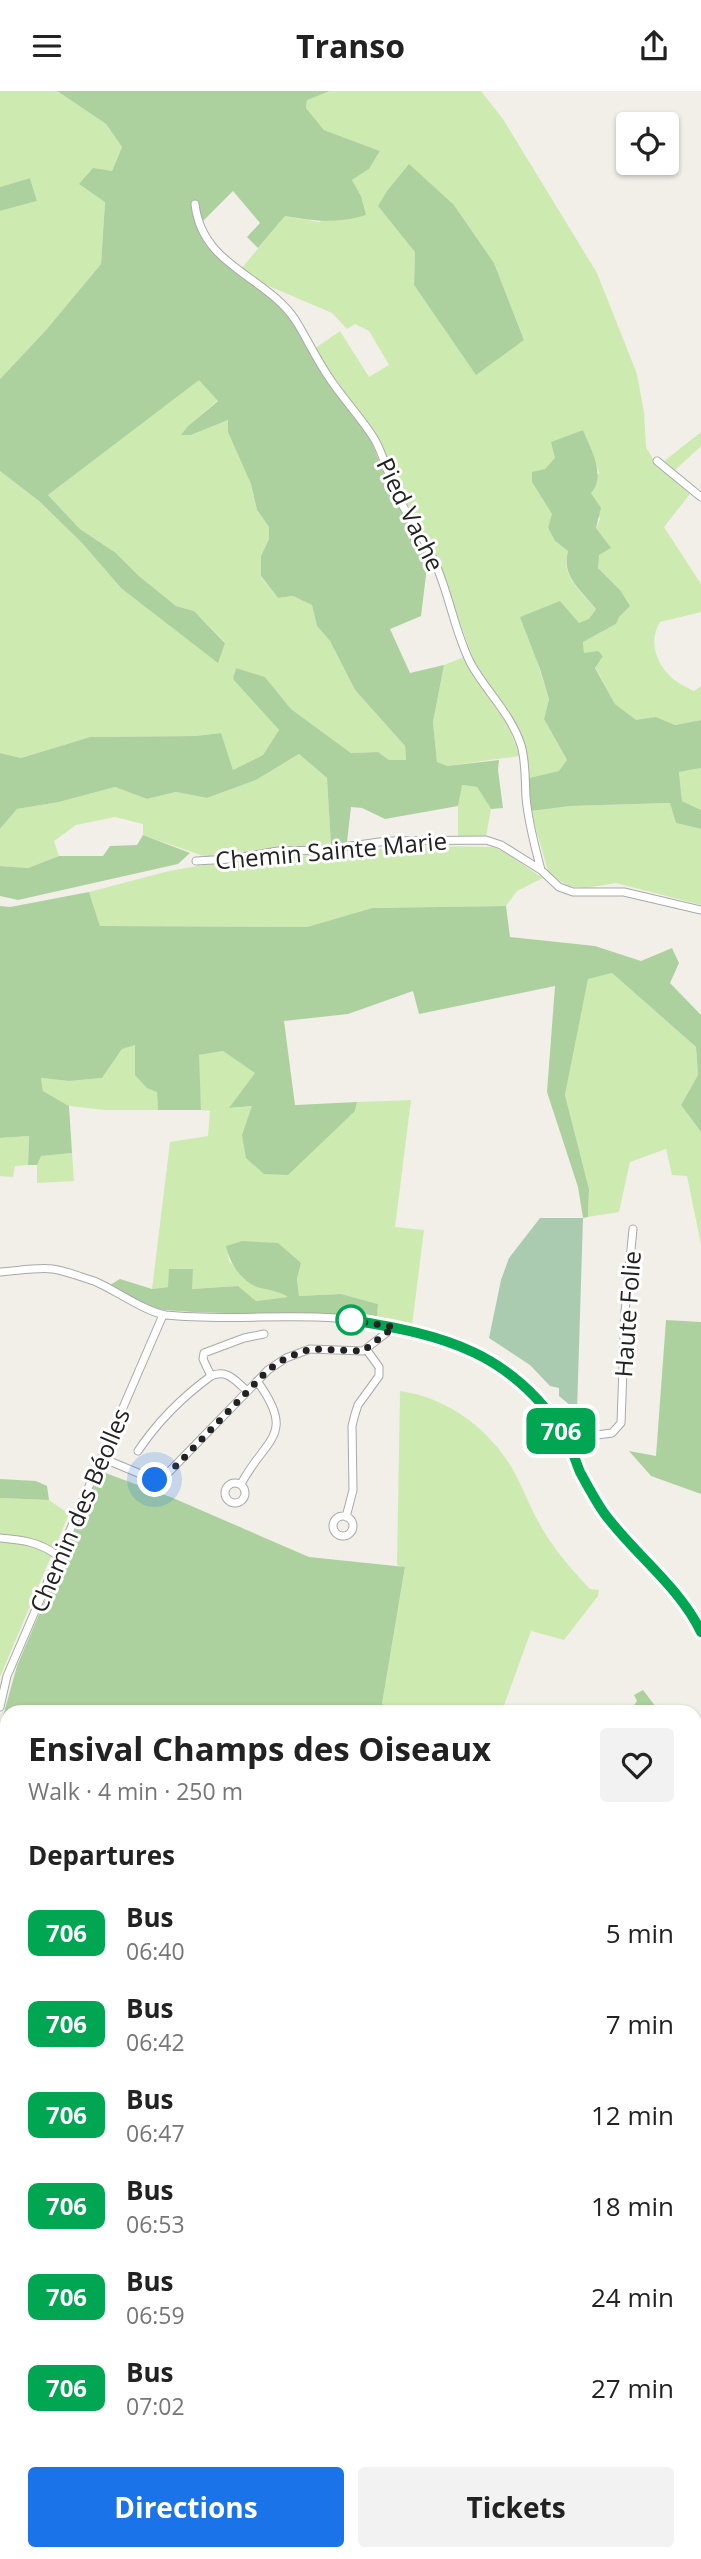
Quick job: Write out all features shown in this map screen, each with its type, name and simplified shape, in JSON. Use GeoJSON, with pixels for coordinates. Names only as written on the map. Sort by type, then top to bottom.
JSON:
{"type":"FeatureCollection","features":[{"type":"Feature","properties":{"kind":"street","name":"Pied Vache"},"geometry":{"type":"LineString","coordinates":[[195,204],[199,226],[209,242],[232,266],[264,288],[289,311],[329,378],[350,403],[376,442],[399,499],[431,553],[444,583],[472,665],[503,710],[520,743],[526,768],[530,823],[541,870]]}},
{"type":"Feature","properties":{"kind":"street"},"geometry":{"type":"LineString","coordinates":[[657,461],[701,497]]}},
{"type":"Feature","properties":{"kind":"street","name":"Chemin Sainte Marie"},"geometry":{"type":"LineString","coordinates":[[196,861],[387,841],[486,840],[501,845],[541,870],[559,887],[573,892],[624,892],[701,910]]}},
{"type":"Feature","properties":{"kind":"street","name":"Haute Folie"},"geometry":{"type":"LineString","coordinates":[[568,1440],[612,1433],[621,1423],[625,1312],[633,1229]]}},
{"type":"Feature","properties":{"kind":"street"},"geometry":{"type":"LineString","coordinates":[[0,1272],[52,1269],[95,1282],[163,1315],[337,1318],[394,1327],[465,1347],[504,1369],[528,1388],[568,1440],[581,1473],[604,1513],[682,1602],[701,1632]]}},
{"type":"Feature","properties":{"kind":"street","name":"Chemin des Béolles"},"geometry":{"type":"LineString","coordinates":[[0,1705],[7,1676],[163,1315]]}},
{"type":"Feature","properties":{"kind":"street"},"geometry":{"type":"LineString","coordinates":[[102,1458],[155,1480],[178,1464],[268,1370],[286,1358],[310,1349],[352,1352],[366,1349],[394,1327]]}},
{"type":"Feature","properties":{"kind":"street"},"geometry":{"type":"LineString","coordinates":[[211,1376],[203,1359],[204,1353],[244,1338],[264,1334]]}},
{"type":"Feature","properties":{"kind":"street"},"geometry":{"type":"LineString","coordinates":[[346,1517],[353,1490],[352,1426],[358,1405],[379,1376],[379,1367],[366,1349]]}},
{"type":"Feature","properties":{"kind":"street"},"geometry":{"type":"LineString","coordinates":[[138,1451],[154,1427],[173,1407],[211,1376],[228,1374],[247,1391]]}},
{"type":"Feature","properties":{"kind":"street"},"geometry":{"type":"LineString","coordinates":[[241,1484],[272,1439],[276,1426],[275,1408],[257,1381]]}},
{"type":"Feature","properties":{"kind":"street"},"geometry":{"type":"LineString","coordinates":[[0,1538],[32,1541],[58,1556]]}},
{"type":"Feature","properties":{"kind":"green space"},"geometry":{"type":"Polygon","coordinates":[[[0,91],[57,91],[106,124],[122,147],[112,171],[105,202],[101,264],[46,330],[0,379],[0,211],[37,201],[30,178],[0,187],[0,91]]]}},
{"type":"Feature","properties":{"kind":"green space"},"geometry":{"type":"Polygon","coordinates":[[[57,91],[330,91],[307,100],[306,108],[324,130],[380,151],[369,169],[352,180],[361,196],[366,215],[326,221],[285,216],[258,248],[247,237],[260,223],[233,191],[199,225],[227,262],[291,317],[323,375],[370,438],[392,494],[428,559],[421,616],[390,629],[410,673],[444,665],[433,722],[437,762],[447,766],[499,760],[503,808],[491,809],[477,787],[462,785],[458,806],[385,819],[362,808],[351,807],[347,842],[331,846],[327,778],[299,754],[256,780],[207,798],[176,792],[147,799],[115,787],[59,802],[17,809],[0,829],[0,753],[21,758],[90,737],[195,736],[221,733],[233,770],[263,755],[279,730],[233,679],[236,668],[265,677],[291,709],[351,753],[378,752],[389,760],[406,760],[405,746],[355,690],[330,641],[317,626],[312,605],[293,596],[278,598],[261,576],[261,556],[269,539],[269,527],[257,510],[251,484],[228,432],[228,420],[191,435],[181,435],[218,401],[199,380],[48,495],[80,529],[116,553],[176,606],[194,611],[225,643],[218,663],[121,588],[82,543],[39,501],[0,471],[0,379],[46,330],[101,264],[105,202],[79,184],[93,168],[112,171],[122,147],[106,124],[57,91]]]}},
{"type":"Feature","properties":{"kind":"green space"},"geometry":{"type":"Polygon","coordinates":[[[330,91],[481,91],[503,119],[597,273],[637,374],[644,412],[646,447],[656,464],[690,494],[664,527],[701,584],[701,612],[660,622],[654,643],[657,657],[671,678],[694,691],[701,686],[701,720],[675,725],[656,717],[636,721],[615,704],[595,667],[603,655],[584,653],[583,642],[616,624],[620,590],[598,568],[596,528],[600,519],[591,493],[599,472],[583,430],[552,443],[556,458],[532,482],[553,514],[548,528],[555,541],[568,551],[566,560],[569,576],[596,609],[589,620],[532,645],[549,699],[544,719],[567,760],[560,771],[529,778],[524,748],[476,667],[432,545],[409,510],[380,441],[314,349],[340,331],[369,377],[389,365],[369,331],[355,324],[347,329],[332,313],[257,281],[241,269],[285,216],[319,222],[361,196],[352,180],[369,169],[380,151],[324,130],[306,108],[307,99],[330,91]],[[454,205],[415,252],[414,285],[476,374],[524,340],[494,263],[454,205]]]}},
{"type":"Feature","properties":{"kind":"green space"},"geometry":{"type":"Polygon","coordinates":[[[409,164],[454,205],[494,263],[524,340],[476,375],[414,285],[415,252],[378,206],[409,164]]]}},
{"type":"Feature","properties":{"kind":"green space"},"geometry":{"type":"Polygon","coordinates":[[[30,178],[37,201],[0,211],[0,187],[30,178]]]}},
{"type":"Feature","properties":{"kind":"green space"},"geometry":{"type":"Polygon","coordinates":[[[199,379],[218,400],[188,426],[191,435],[228,420],[251,484],[257,510],[269,527],[269,539],[261,556],[261,577],[278,598],[293,596],[312,605],[317,626],[330,641],[355,690],[405,746],[406,760],[389,760],[378,752],[351,753],[291,709],[265,677],[236,668],[234,679],[279,730],[263,755],[233,770],[220,733],[195,736],[90,737],[21,758],[0,753],[0,471],[39,501],[82,543],[121,588],[221,652],[225,642],[194,611],[176,606],[116,553],[80,529],[48,495],[199,379]]]}},
{"type":"Feature","properties":{"kind":"green space"},"geometry":{"type":"Polygon","coordinates":[[[583,430],[597,470],[596,486],[591,493],[601,508],[596,528],[611,548],[599,555],[598,568],[620,590],[630,606],[616,624],[583,642],[584,653],[598,651],[603,656],[595,668],[615,704],[636,720],[656,717],[675,725],[701,720],[701,768],[679,772],[682,801],[701,810],[701,829],[676,823],[670,803],[570,806],[531,811],[529,778],[559,771],[567,760],[544,719],[549,699],[520,617],[560,601],[579,623],[589,619],[596,609],[570,576],[567,568],[568,551],[555,541],[548,528],[552,514],[532,482],[532,472],[545,469],[555,458],[551,442],[583,430]]]}},
{"type":"Feature","properties":{"kind":"green space"},"geometry":{"type":"Polygon","coordinates":[[[701,432],[701,446],[673,472],[663,462],[701,432]]]}},
{"type":"Feature","properties":{"kind":"green space"},"geometry":{"type":"Polygon","coordinates":[[[464,657],[506,720],[520,756],[447,766],[437,763],[433,722],[444,665],[464,657]]]}},
{"type":"Feature","properties":{"kind":"green space"},"geometry":{"type":"Polygon","coordinates":[[[299,754],[327,778],[331,846],[281,847],[212,859],[143,835],[143,824],[115,817],[76,825],[54,841],[59,856],[28,868],[0,866],[0,829],[17,809],[59,802],[115,787],[147,799],[176,792],[207,798],[256,780],[299,754]]]}},
{"type":"Feature","properties":{"kind":"green space"},"geometry":{"type":"Polygon","coordinates":[[[701,768],[701,810],[682,801],[679,772],[701,768]]]}},
{"type":"Feature","properties":{"kind":"green space"},"geometry":{"type":"Polygon","coordinates":[[[461,785],[477,787],[491,809],[486,837],[458,839],[461,785]]]}},
{"type":"Feature","properties":{"kind":"green space"},"geometry":{"type":"Polygon","coordinates":[[[671,803],[676,823],[701,829],[701,905],[616,883],[586,888],[569,886],[549,875],[531,811],[570,806],[671,803]]]}},
{"type":"Feature","properties":{"kind":"green space"},"geometry":{"type":"Polygon","coordinates":[[[143,835],[190,853],[178,864],[18,900],[0,896],[0,866],[28,868],[59,856],[103,856],[110,846],[137,845],[143,835]]]}},
{"type":"Feature","properties":{"kind":"green space"},"geometry":{"type":"Polygon","coordinates":[[[417,846],[492,847],[503,851],[543,878],[517,891],[506,906],[372,908],[307,927],[100,926],[89,892],[169,871],[221,862],[417,846]]]}},
{"type":"Feature","properties":{"kind":"green space"},"geometry":{"type":"Polygon","coordinates":[[[89,892],[100,926],[307,927],[372,908],[506,906],[510,937],[595,946],[641,961],[672,948],[679,963],[670,983],[701,1015],[701,1132],[681,1105],[698,1075],[696,1047],[612,973],[588,979],[565,1095],[589,1189],[588,1217],[583,1218],[578,1187],[547,1092],[555,986],[419,1014],[413,991],[348,1014],[284,1021],[295,1105],[357,1102],[355,1111],[288,1175],[264,1174],[246,1158],[242,1135],[252,1106],[229,1108],[255,1073],[223,1051],[199,1055],[201,1110],[158,1110],[157,1092],[147,1088],[135,1075],[135,1045],[122,1049],[102,1078],[69,1081],[41,1078],[43,1091],[69,1106],[72,1153],[41,1156],[37,1165],[28,1165],[29,1136],[0,1138],[0,906],[10,907],[89,892]]]}},
{"type":"Feature","properties":{"kind":"green space"},"geometry":{"type":"Polygon","coordinates":[[[612,973],[696,1047],[698,1075],[681,1105],[701,1132],[701,1245],[687,1176],[672,1175],[666,1149],[630,1162],[619,1212],[588,1217],[589,1189],[565,1095],[588,978],[612,973]]]}},
{"type":"Feature","properties":{"kind":"green space"},"geometry":{"type":"Polygon","coordinates":[[[135,1044],[157,1091],[158,1110],[104,1110],[69,1106],[43,1091],[41,1078],[69,1081],[102,1078],[122,1049],[135,1044]]]}},
{"type":"Feature","properties":{"kind":"green space"},"geometry":{"type":"Polygon","coordinates":[[[223,1051],[256,1073],[230,1108],[253,1106],[344,1120],[355,1111],[357,1102],[411,1100],[395,1227],[424,1230],[412,1326],[377,1318],[378,1304],[341,1294],[299,1296],[297,1279],[301,1263],[242,1241],[227,1246],[229,1261],[251,1284],[270,1288],[290,1297],[256,1301],[237,1286],[191,1289],[193,1269],[168,1287],[152,1289],[170,1142],[208,1136],[210,1111],[201,1110],[198,1055],[223,1051]]]}},
{"type":"Feature","properties":{"kind":"green space"},"geometry":{"type":"Polygon","coordinates":[[[29,1136],[28,1165],[15,1166],[13,1177],[0,1176],[0,1138],[29,1136]]]}},
{"type":"Feature","properties":{"kind":"green space"},"geometry":{"type":"Polygon","coordinates":[[[72,1153],[74,1181],[37,1183],[40,1156],[72,1153]]]}},
{"type":"Feature","properties":{"kind":"green space"},"geometry":{"type":"Polygon","coordinates":[[[540,1218],[583,1218],[577,1411],[559,1396],[559,1388],[550,1386],[530,1365],[489,1338],[501,1280],[509,1258],[540,1218]]]}},
{"type":"Feature","properties":{"kind":"green space"},"geometry":{"type":"Polygon","coordinates":[[[242,1241],[278,1243],[301,1263],[297,1279],[299,1296],[341,1294],[378,1304],[377,1318],[136,1308],[105,1288],[120,1279],[152,1289],[168,1287],[169,1269],[193,1269],[192,1289],[238,1286],[256,1301],[288,1297],[255,1286],[238,1272],[226,1246],[242,1241]]]}},
{"type":"Feature","properties":{"kind":"green space"},"geometry":{"type":"Polygon","coordinates":[[[666,1320],[701,1322],[701,1494],[651,1476],[629,1451],[656,1456],[666,1320]]]}},
{"type":"Feature","properties":{"kind":"green space"},"geometry":{"type":"Polygon","coordinates":[[[400,1391],[417,1394],[448,1407],[488,1437],[509,1463],[553,1546],[590,1589],[599,1590],[598,1596],[564,1640],[531,1631],[504,1705],[384,1705],[382,1704],[405,1568],[397,1565],[400,1391]]]}},
{"type":"Feature","properties":{"kind":"green space"},"geometry":{"type":"Polygon","coordinates":[[[100,1471],[173,1498],[309,1557],[405,1567],[382,1704],[384,1705],[6,1705],[17,1666],[100,1471]]]}},
{"type":"Feature","properties":{"kind":"green space"},"geometry":{"type":"Polygon","coordinates":[[[0,1479],[36,1481],[47,1486],[49,1500],[0,1498],[0,1479]]]}},
{"type":"Feature","properties":{"kind":"green space"},"geometry":{"type":"Polygon","coordinates":[[[0,1498],[49,1500],[69,1514],[0,1677],[0,1498]]]}},
{"type":"Feature","properties":{"kind":"green space"},"geometry":{"type":"Polygon","coordinates":[[[643,1690],[654,1705],[634,1705],[637,1701],[634,1695],[643,1690]]]}},
{"type":"Feature","properties":{"kind":"bus line","name":"706"},"geometry":{"type":"LineString","coordinates":[[351,1320],[433,1336],[465,1347],[504,1369],[528,1388],[568,1440],[581,1473],[604,1513],[682,1602],[701,1632]]}},
{"type":"Feature","properties":{"kind":"route"},"geometry":{"type":"LineString","coordinates":[[155,1480],[178,1464],[268,1370],[286,1358],[310,1349],[363,1351],[394,1327],[351,1320]]}}]}
